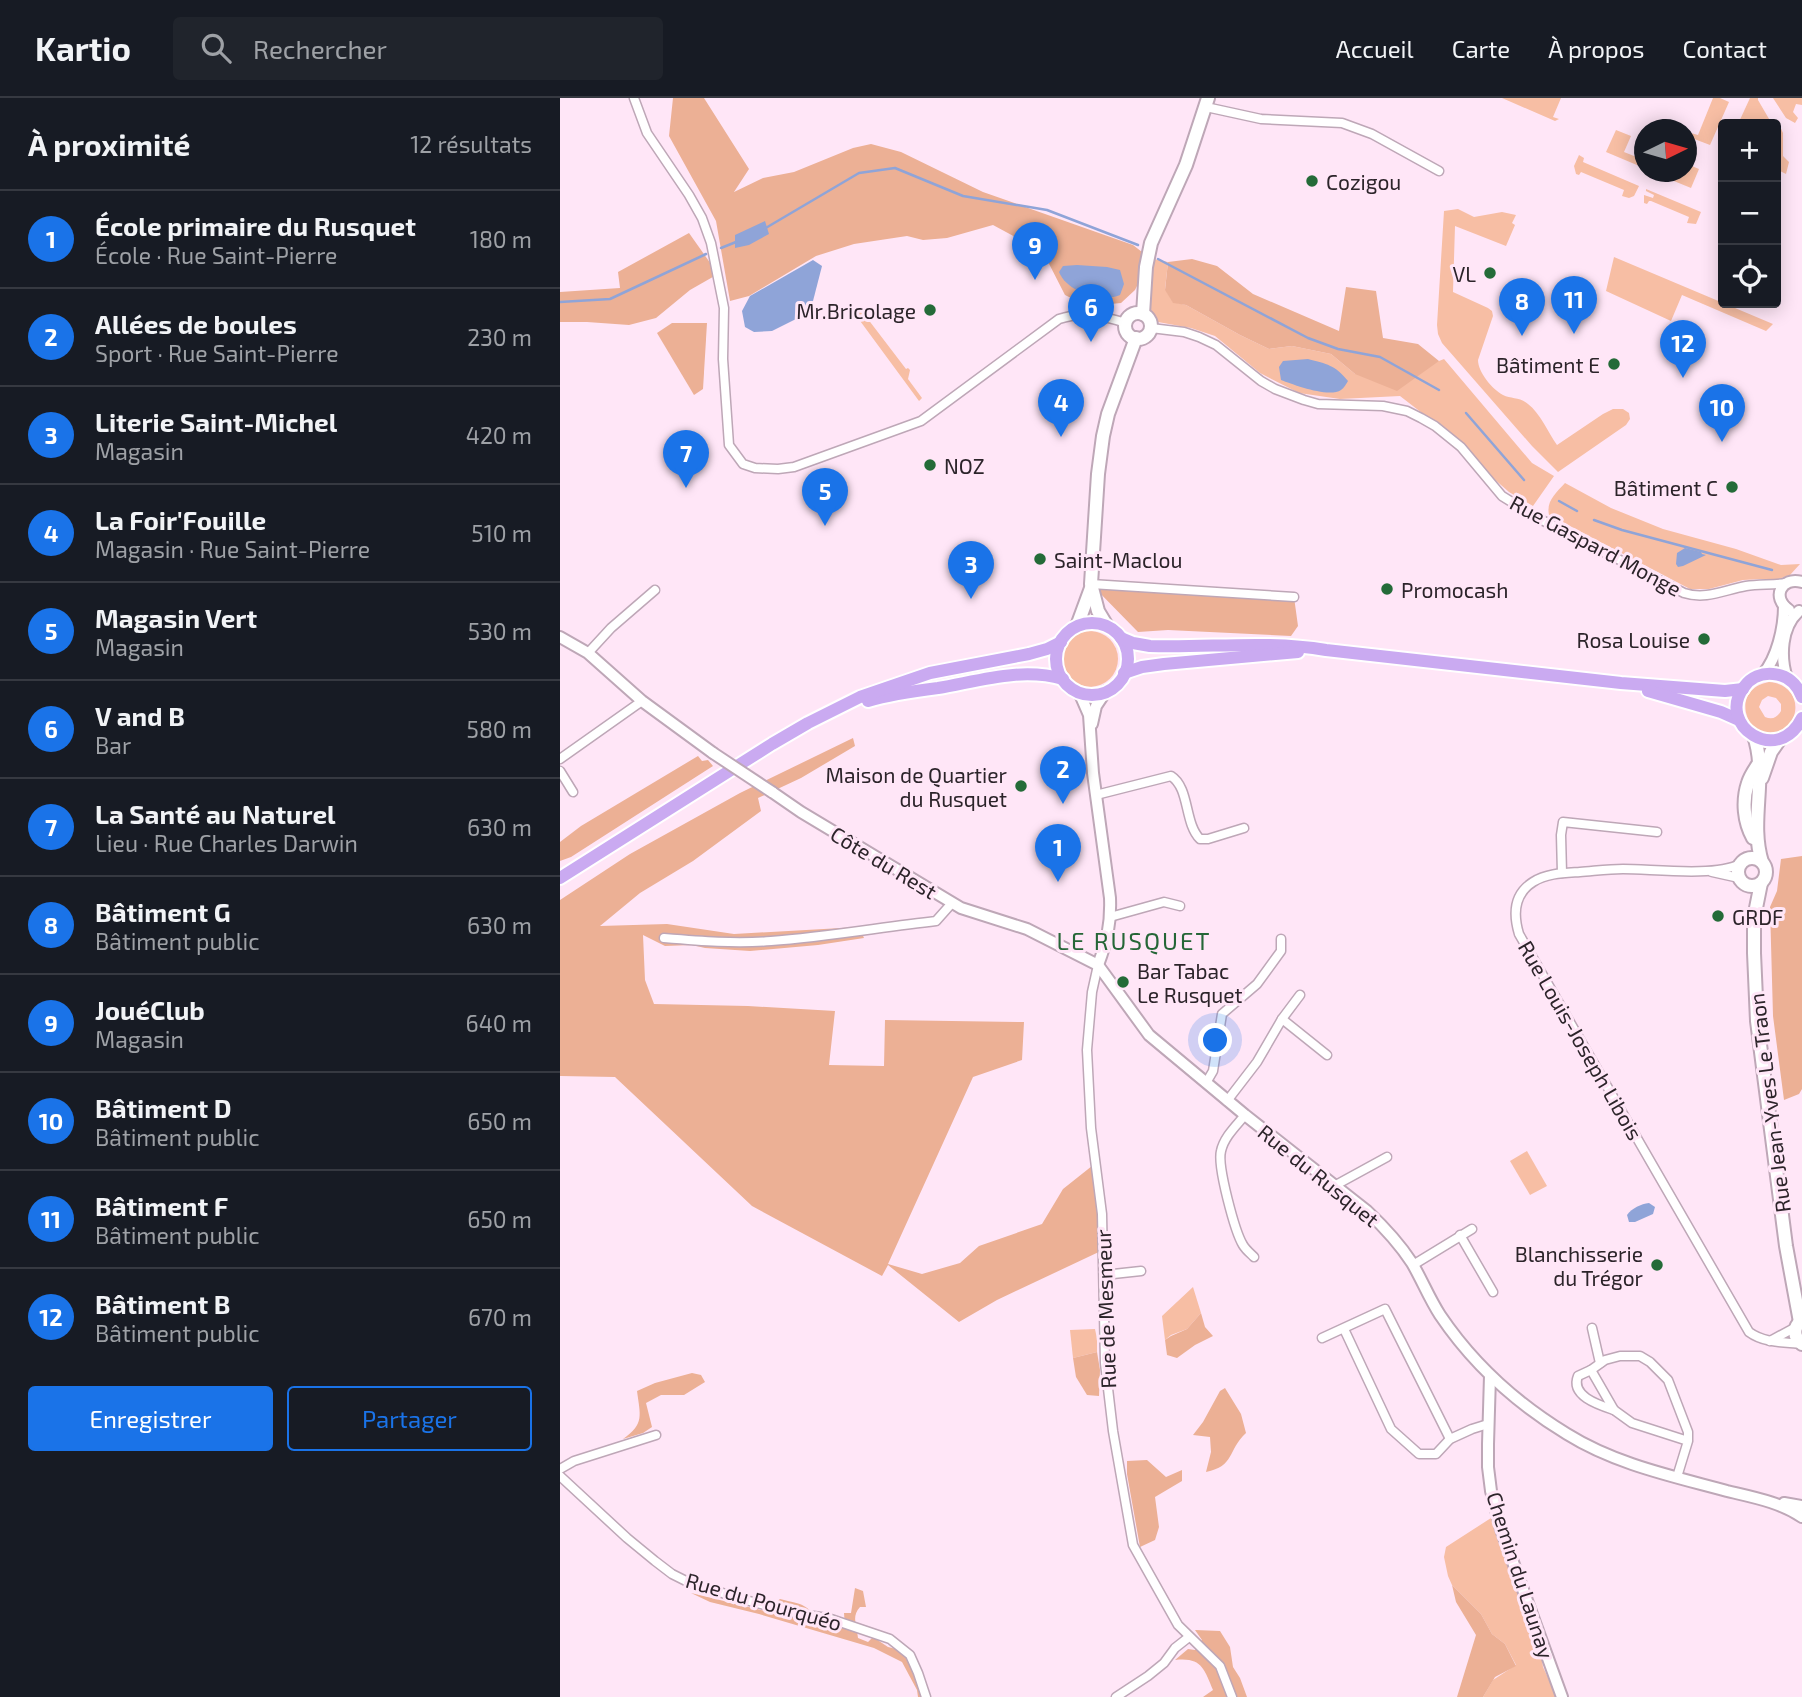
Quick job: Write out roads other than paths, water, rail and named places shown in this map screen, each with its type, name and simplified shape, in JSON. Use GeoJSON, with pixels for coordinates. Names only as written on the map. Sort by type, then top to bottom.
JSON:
{"type":"FeatureCollection","features":[{"type":"Feature","properties":{"kind":"main road"},"geometry":{"type":"LineString","coordinates":[[1143,314],[1146,267],[1151,243],[1186,165],[1207,102]]}},
{"type":"Feature","properties":{"kind":"main road"},"geometry":{"type":"LineString","coordinates":[[1132,314],[1143,314],[1151,327],[1147,335],[1136,338],[1129,335],[1125,327],[1132,314]]}},
{"type":"Feature","properties":{"kind":"main road"},"geometry":{"type":"LineString","coordinates":[[1077,626],[1091,584],[1103,436],[1114,396],[1136,338]]}},
{"type":"Feature","properties":{"kind":"main road"},"geometry":{"type":"LineString","coordinates":[[1091,584],[1098,611],[1107,626],[1121,638],[1150,646],[1300,645],[1621,682],[1725,691],[1742,689]]}},
{"type":"Feature","properties":{"kind":"main road"},"geometry":{"type":"LineString","coordinates":[[1107,626],[1092,623],[1077,626],[1065,635],[1056,661],[1063,679],[1070,687],[1079,692],[1096,694],[1117,684],[1124,673],[1127,655],[1121,638]]}},
{"type":"Feature","properties":{"kind":"main road"},"geometry":{"type":"LineString","coordinates":[[560,878],[772,744],[860,697],[907,679],[1029,654],[1061,642]]}},
{"type":"Feature","properties":{"kind":"main road"},"geometry":{"type":"LineString","coordinates":[[1124,673],[1142,667],[1326,650]]}},
{"type":"Feature","properties":{"kind":"main road"},"geometry":{"type":"LineString","coordinates":[[834,711],[888,695],[977,680],[1032,673],[1063,679]]}},
{"type":"Feature","properties":{"kind":"main road"},"geometry":{"type":"LineString","coordinates":[[1801,723],[1793,732],[1780,739],[1771,741],[1754,737],[1740,720],[1737,704],[1742,689],[1755,677],[1763,674],[1787,678],[1802,695]]}},
{"type":"Feature","properties":{"kind":"main road"},"geometry":{"type":"LineString","coordinates":[[1621,682],[1740,720]]}},
{"type":"Feature","properties":{"kind":"main road"},"geometry":{"type":"LineString","coordinates":[[1754,737],[1760,785],[1755,833],[1738,873],[1754,918]]}},
{"type":"Feature","properties":{"kind":"main road"},"geometry":{"type":"LineString","coordinates":[[1760,785],[1772,752],[1780,739]]}},
{"type":"Feature","properties":{"kind":"main road"},"geometry":{"type":"LineString","coordinates":[[1743,882],[1757,886],[1765,879],[1766,873],[1755,833],[1746,822],[1748,782],[1759,762]]}},
{"type":"Feature","properties":{"kind":"main road"},"geometry":{"type":"LineString","coordinates":[[1744,861],[1752,858],[1762,862]]}},
{"type":"Feature","properties":{"kind":"main road","name":"Rue Jean-Yves Le Traon"},"geometry":{"type":"LineString","coordinates":[[1761,883],[1754,918],[1758,1021],[1786,1246],[1799,1323],[1796,1338],[1801,1344]]}},
{"type":"Feature","properties":{"kind":"main road"},"geometry":{"type":"LineString","coordinates":[[1793,1282],[1802,1303]]}},
{"type":"Feature","properties":{"kind":"street"},"geometry":{"type":"LineString","coordinates":[[634,98],[647,134],[689,195],[702,218],[711,243],[724,308],[723,359],[729,445],[743,464],[778,470],[794,467],[921,421],[1064,317],[1107,317],[1126,323]]}},
{"type":"Feature","properties":{"kind":"street"},"geometry":{"type":"LineString","coordinates":[[1207,102],[1261,119],[1342,123],[1373,134],[1438,171]]}},
{"type":"Feature","properties":{"kind":"street","name":"Rue Gaspard Monge"},"geometry":{"type":"LineString","coordinates":[[1151,327],[1184,332],[1216,345],[1261,381],[1296,397],[1318,404],[1383,406],[1407,411],[1422,418],[1461,447],[1502,496],[1534,516],[1684,593],[1704,596],[1743,587],[1796,580]]}},
{"type":"Feature","properties":{"kind":"street"},"geometry":{"type":"LineString","coordinates":[[1763,674],[1772,661],[1784,618],[1781,590],[1796,580]]}},
{"type":"Feature","properties":{"kind":"street"},"geometry":{"type":"LineString","coordinates":[[1091,584],[1294,597]]}},
{"type":"Feature","properties":{"kind":"street"},"geometry":{"type":"LineString","coordinates":[[1758,585],[1768,589],[1790,611],[1800,610]]}},
{"type":"Feature","properties":{"kind":"street"},"geometry":{"type":"LineString","coordinates":[[588,653],[611,628],[656,590]]}},
{"type":"Feature","properties":{"kind":"street"},"geometry":{"type":"LineString","coordinates":[[1787,678],[1782,656],[1786,631],[1793,616],[1800,610]]}},
{"type":"Feature","properties":{"kind":"street","name":"Côte du Rest"},"geometry":{"type":"LineString","coordinates":[[560,637],[588,653],[642,701],[802,812],[961,908],[1027,929],[1098,965]]}},
{"type":"Feature","properties":{"kind":"street"},"geometry":{"type":"LineString","coordinates":[[1090,730],[1096,706],[1106,691]]}},
{"type":"Feature","properties":{"kind":"street"},"geometry":{"type":"LineString","coordinates":[[1079,692],[1088,715],[1110,917],[1107,938],[1098,965]]}},
{"type":"Feature","properties":{"kind":"street"},"geometry":{"type":"LineString","coordinates":[[560,759],[642,701]]}},
{"type":"Feature","properties":{"kind":"street"},"geometry":{"type":"LineString","coordinates":[[560,771],[573,792]]}},
{"type":"Feature","properties":{"kind":"street"},"geometry":{"type":"LineString","coordinates":[[1096,795],[1171,776],[1179,784],[1194,832],[1200,839],[1244,828]]}},
{"type":"Feature","properties":{"kind":"street"},"geometry":{"type":"LineString","coordinates":[[1562,873],[1563,822],[1657,832]]}},
{"type":"Feature","properties":{"kind":"street","name":"Rue Louis-Joseph Libois"},"geometry":{"type":"LineString","coordinates":[[1744,861],[1728,868],[1709,871],[1620,869],[1541,877],[1522,893],[1514,915],[1519,934],[1749,1332],[1770,1341]]}},
{"type":"Feature","properties":{"kind":"street","name":"Rue Louis-Joseph Libois"},"geometry":{"type":"LineString","coordinates":[[1709,871],[1743,882]]}},
{"type":"Feature","properties":{"kind":"street"},"geometry":{"type":"LineString","coordinates":[[1110,917],[1164,902],[1180,906]]}},
{"type":"Feature","properties":{"kind":"street"},"geometry":{"type":"LineString","coordinates":[[664,939],[770,941],[810,937],[936,921],[952,903]]}},
{"type":"Feature","properties":{"kind":"street"},"geometry":{"type":"LineString","coordinates":[[1206,1083],[1213,1071],[1222,1014],[1257,984],[1281,951],[1280,939]]}},
{"type":"Feature","properties":{"kind":"street","name":"Rue du Rusquet"},"geometry":{"type":"LineString","coordinates":[[1098,965],[1149,1035],[1381,1225],[1399,1244],[1413,1265],[1439,1314],[1490,1376],[1521,1403],[1567,1435],[1622,1462],[1770,1502]]}},
{"type":"Feature","properties":{"kind":"street","name":"Rue de Mesmeur"},"geometry":{"type":"LineString","coordinates":[[1098,965],[1092,992],[1087,1050],[1091,1128],[1102,1214],[1105,1363],[1108,1398],[1133,1545],[1178,1625],[1220,1666],[1232,1697]]}},
{"type":"Feature","properties":{"kind":"street"},"geometry":{"type":"LineString","coordinates":[[1227,1101],[1257,1062],[1282,1019],[1300,995]]}},
{"type":"Feature","properties":{"kind":"street"},"geometry":{"type":"LineString","coordinates":[[1282,1019],[1327,1055]]}},
{"type":"Feature","properties":{"kind":"street"},"geometry":{"type":"LineString","coordinates":[[1245,1115],[1224,1142],[1220,1166],[1237,1231],[1244,1247],[1254,1257]]}},
{"type":"Feature","properties":{"kind":"street"},"geometry":{"type":"LineString","coordinates":[[1334,1186],[1387,1157]]}},
{"type":"Feature","properties":{"kind":"street"},"geometry":{"type":"LineString","coordinates":[[1413,1265],[1472,1229]]}},
{"type":"Feature","properties":{"kind":"street"},"geometry":{"type":"LineString","coordinates":[[1460,1236],[1493,1292]]}},
{"type":"Feature","properties":{"kind":"street"},"geometry":{"type":"LineString","coordinates":[[1104,1275],[1141,1271]]}},
{"type":"Feature","properties":{"kind":"street"},"geometry":{"type":"LineString","coordinates":[[1322,1338],[1385,1309],[1450,1440]]}},
{"type":"Feature","properties":{"kind":"street"},"geometry":{"type":"LineString","coordinates":[[1770,1341],[1799,1323]]}},
{"type":"Feature","properties":{"kind":"street"},"geometry":{"type":"LineString","coordinates":[[1592,1328],[1600,1363]]}},
{"type":"Feature","properties":{"kind":"street"},"geometry":{"type":"LineString","coordinates":[[1344,1329],[1391,1429],[1419,1454],[1436,1454],[1450,1440],[1488,1424]]}},
{"type":"Feature","properties":{"kind":"street"},"geometry":{"type":"LineString","coordinates":[[1770,1341],[1801,1344]]}},
{"type":"Feature","properties":{"kind":"street"},"geometry":{"type":"LineString","coordinates":[[1676,1477],[1688,1441],[1688,1432],[1668,1380],[1640,1356],[1611,1357],[1578,1376],[1576,1384],[1580,1393],[1600,1405],[1614,1410],[1632,1423],[1688,1441]]}},
{"type":"Feature","properties":{"kind":"street"},"geometry":{"type":"LineString","coordinates":[[1591,1370],[1614,1410]]}},
{"type":"Feature","properties":{"kind":"street","name":"Chemin du Launay"},"geometry":{"type":"LineString","coordinates":[[1490,1376],[1488,1466],[1496,1514],[1562,1697]]}},
{"type":"Feature","properties":{"kind":"street"},"geometry":{"type":"LineString","coordinates":[[1489,1410],[1505,1390]]}},
{"type":"Feature","properties":{"kind":"street"},"geometry":{"type":"LineString","coordinates":[[560,1469],[574,1461],[656,1435]]}},
{"type":"Feature","properties":{"kind":"street","name":"Rue du Pourquéo"},"geometry":{"type":"LineString","coordinates":[[560,1476],[627,1538],[680,1578],[738,1598],[799,1614],[828,1618],[890,1639],[910,1656],[926,1697]]}},
{"type":"Feature","properties":{"kind":"street"},"geometry":{"type":"LineString","coordinates":[[1770,1502],[1802,1506]]}},
{"type":"Feature","properties":{"kind":"street"},"geometry":{"type":"LineString","coordinates":[[1770,1502],[1802,1517]]}},
{"type":"Feature","properties":{"kind":"street"},"geometry":{"type":"LineString","coordinates":[[1116,1697],[1149,1676],[1189,1637]]}},
{"type":"Feature","properties":{"kind":"water"},"geometry":{"type":"Polygon","coordinates":[[[765,221],[769,234],[749,245],[735,248],[735,235],[765,221]]]}},
{"type":"Feature","properties":{"kind":"water"},"geometry":{"type":"Polygon","coordinates":[[[813,260],[822,266],[813,301],[804,315],[772,331],[754,332],[745,327],[742,311],[750,296],[813,260]]]}},
{"type":"Feature","properties":{"kind":"water"},"geometry":{"type":"Polygon","coordinates":[[[1063,266],[1120,270],[1124,284],[1120,295],[1094,297],[1069,285],[1059,272],[1063,266]]]}},
{"type":"Feature","properties":{"kind":"water"},"geometry":{"type":"Polygon","coordinates":[[[1308,359],[1335,368],[1348,381],[1341,390],[1328,393],[1281,380],[1279,367],[1283,361],[1308,359]]]}},
{"type":"Feature","properties":{"kind":"water"},"geometry":{"type":"Polygon","coordinates":[[[1685,548],[1706,555],[1678,567],[1677,553],[1685,548]]]}},
{"type":"Feature","properties":{"kind":"water"},"geometry":{"type":"Polygon","coordinates":[[[1649,1203],[1655,1207],[1653,1214],[1629,1222],[1629,1213],[1649,1203]]]}},
{"type":"Feature","properties":{"kind":"waterway"},"geometry":{"type":"LineString","coordinates":[[764,229],[859,173],[895,168],[963,196],[1047,210],[1138,245]]}},
{"type":"Feature","properties":{"kind":"waterway"},"geometry":{"type":"LineString","coordinates":[[721,248],[736,242]]}},
{"type":"Feature","properties":{"kind":"waterway"},"geometry":{"type":"LineString","coordinates":[[560,302],[610,299],[706,254]]}},
{"type":"Feature","properties":{"kind":"waterway"},"geometry":{"type":"LineString","coordinates":[[1158,259],[1308,338],[1338,349],[1380,357],[1439,390]]}},
{"type":"Feature","properties":{"kind":"waterway"},"geometry":{"type":"LineString","coordinates":[[1466,413],[1524,480]]}},
{"type":"Feature","properties":{"kind":"waterway"},"geometry":{"type":"LineString","coordinates":[[1559,501],[1577,511]]}},
{"type":"Feature","properties":{"kind":"waterway"},"geometry":{"type":"LineString","coordinates":[[1594,520],[1772,570]]}},
{"type":"Feature","properties":{"kind":"place","name":"Cozigou"},"geometry":{"type":"Point","coordinates":[1312,181]}},
{"type":"Feature","properties":{"kind":"place","name":"VL"},"geometry":{"type":"Point","coordinates":[1490,273]}},
{"type":"Feature","properties":{"kind":"place","name":"JouéClub"},"geometry":{"type":"Point","coordinates":[1035,280]}},
{"type":"Feature","properties":{"kind":"place","name":"Mr.Bricolage"},"geometry":{"type":"Point","coordinates":[930,310]}},
{"type":"Feature","properties":{"kind":"place","name":"Bâtiment F"},"geometry":{"type":"Point","coordinates":[1574,334]}},
{"type":"Feature","properties":{"kind":"place","name":"Bâtiment G"},"geometry":{"type":"Point","coordinates":[1522,336]}},
{"type":"Feature","properties":{"kind":"place","name":"V and B"},"geometry":{"type":"Point","coordinates":[1091,342]}},
{"type":"Feature","properties":{"kind":"place","name":"Bâtiment E"},"geometry":{"type":"Point","coordinates":[1614,364]}},
{"type":"Feature","properties":{"kind":"place","name":"Bâtiment B"},"geometry":{"type":"Point","coordinates":[1683,378]}},
{"type":"Feature","properties":{"kind":"place","name":"La Foir'Fouille"},"geometry":{"type":"Point","coordinates":[1061,437]}},
{"type":"Feature","properties":{"kind":"place","name":"Bâtiment D"},"geometry":{"type":"Point","coordinates":[1722,442]}},
{"type":"Feature","properties":{"kind":"place","name":"NOZ"},"geometry":{"type":"Point","coordinates":[930,465]}},
{"type":"Feature","properties":{"kind":"place","name":"Bâtiment C"},"geometry":{"type":"Point","coordinates":[1732,487]}},
{"type":"Feature","properties":{"kind":"place","name":"La Santé au Naturel"},"geometry":{"type":"Point","coordinates":[686,488]}},
{"type":"Feature","properties":{"kind":"place","name":"Magasin Vert"},"geometry":{"type":"Point","coordinates":[825,526]}},
{"type":"Feature","properties":{"kind":"place","name":"Saint-Maclou"},"geometry":{"type":"Point","coordinates":[1040,559]}},
{"type":"Feature","properties":{"kind":"place","name":"Promocash"},"geometry":{"type":"Point","coordinates":[1387,589]}},
{"type":"Feature","properties":{"kind":"place","name":"Literie Saint-Michel"},"geometry":{"type":"Point","coordinates":[971,599]}},
{"type":"Feature","properties":{"kind":"place","name":"Rosa Louise"},"geometry":{"type":"Point","coordinates":[1704,639]}},
{"type":"Feature","properties":{"kind":"place","name":"Maison de Quartier du Rusquet"},"geometry":{"type":"Point","coordinates":[1021,786]}},
{"type":"Feature","properties":{"kind":"place","name":"Allées de boules"},"geometry":{"type":"Point","coordinates":[1063,804]}},
{"type":"Feature","properties":{"kind":"place","name":"École primaire du Rusquet"},"geometry":{"type":"Point","coordinates":[1058,882]}},
{"type":"Feature","properties":{"kind":"place","name":"GRDF"},"geometry":{"type":"Point","coordinates":[1718,916]}},
{"type":"Feature","properties":{"kind":"place","name":"Bar Tabac Le Rusquet"},"geometry":{"type":"Point","coordinates":[1123,982]}},
{"type":"Feature","properties":{"kind":"place","name":"Blanchisserie du Trégor"},"geometry":{"type":"Point","coordinates":[1657,1265]}},
{"type":"Feature","properties":{"kind":"district","name":"LE RUSQUET"},"geometry":{"type":"Point","coordinates":[1134,940]}}]}
